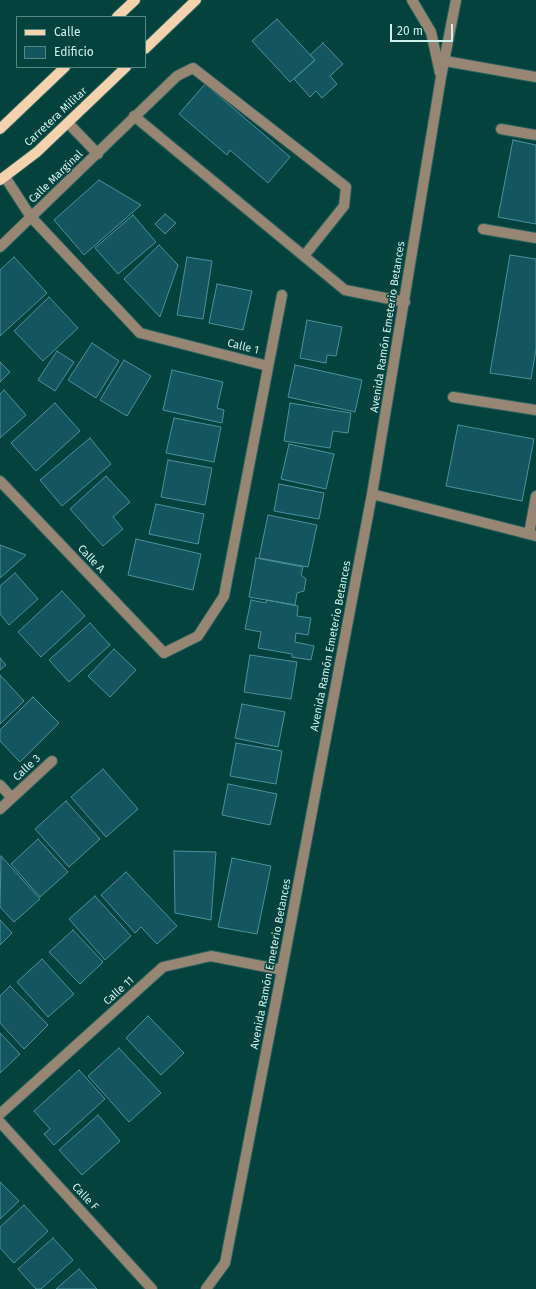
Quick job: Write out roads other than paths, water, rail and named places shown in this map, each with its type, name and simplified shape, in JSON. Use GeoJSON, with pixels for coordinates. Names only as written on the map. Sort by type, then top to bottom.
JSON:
{"type":"FeatureCollection","features":[{"type":"Feature","properties":{"kind":"main road"},"geometry":{"type":"LineString","coordinates":[[119,16],[135,0]]}},
{"type":"Feature","properties":{"kind":"main road"},"geometry":{"type":"LineString","coordinates":[[146,48],[196,0]]}},
{"type":"Feature","properties":{"kind":"main road"},"geometry":{"type":"LineString","coordinates":[[0,129],[64,68]]}},
{"type":"Feature","properties":{"kind":"main road","name":"Carretera Militar"},"geometry":{"type":"LineString","coordinates":[[3,178],[37,152],[125,68]]}},
{"type":"Feature","properties":{"kind":"street"},"geometry":{"type":"LineString","coordinates":[[412,0],[431,32],[441,78]]}},
{"type":"Feature","properties":{"kind":"street","name":"Avenida Ramón Emeterio Betances"},"geometry":{"type":"LineString","coordinates":[[206,1289],[225,1263],[282,970],[372,494],[441,78],[456,0]]}},
{"type":"Feature","properties":{"kind":"street"},"geometry":{"type":"LineString","coordinates":[[445,61],[536,77]]}},
{"type":"Feature","properties":{"kind":"street","name":"Calle Marginal"},"geometry":{"type":"LineString","coordinates":[[0,247],[98,154],[134,116],[177,76],[193,68],[346,187],[344,206],[304,256]]}},
{"type":"Feature","properties":{"kind":"street"},"geometry":{"type":"LineString","coordinates":[[134,116],[345,290],[405,302]]}},
{"type":"Feature","properties":{"kind":"street"},"geometry":{"type":"LineString","coordinates":[[68,123],[98,154]]}},
{"type":"Feature","properties":{"kind":"street"},"geometry":{"type":"LineString","coordinates":[[501,129],[536,135]]}},
{"type":"Feature","properties":{"kind":"street","name":"Calle Marginal"},"geometry":{"type":"LineString","coordinates":[[3,178],[32,217]]}},
{"type":"Feature","properties":{"kind":"street","name":"Calle 1"},"geometry":{"type":"LineString","coordinates":[[32,217],[140,333],[268,366],[224,596],[198,636],[164,653]]}},
{"type":"Feature","properties":{"kind":"street"},"geometry":{"type":"LineString","coordinates":[[483,229],[536,238]]}},
{"type":"Feature","properties":{"kind":"street"},"geometry":{"type":"LineString","coordinates":[[268,366],[282,295]]}},
{"type":"Feature","properties":{"kind":"street"},"geometry":{"type":"LineString","coordinates":[[453,397],[536,410]]}},
{"type":"Feature","properties":{"kind":"street","name":"Calle A"},"geometry":{"type":"LineString","coordinates":[[0,481],[164,653]]}},
{"type":"Feature","properties":{"kind":"street"},"geometry":{"type":"LineString","coordinates":[[372,494],[532,535],[536,496]]}},
{"type":"Feature","properties":{"kind":"street","name":"Calle 3"},"geometry":{"type":"LineString","coordinates":[[0,809],[52,761]]}},
{"type":"Feature","properties":{"kind":"street"},"geometry":{"type":"LineString","coordinates":[[0,785],[12,798]]}},
{"type":"Feature","properties":{"kind":"street","name":"Calle 11"},"geometry":{"type":"LineString","coordinates":[[0,1114],[163,967],[211,956],[282,970]]}},
{"type":"Feature","properties":{"kind":"street","name":"Calle F"},"geometry":{"type":"LineString","coordinates":[[0,1122],[152,1289]]}}]}
